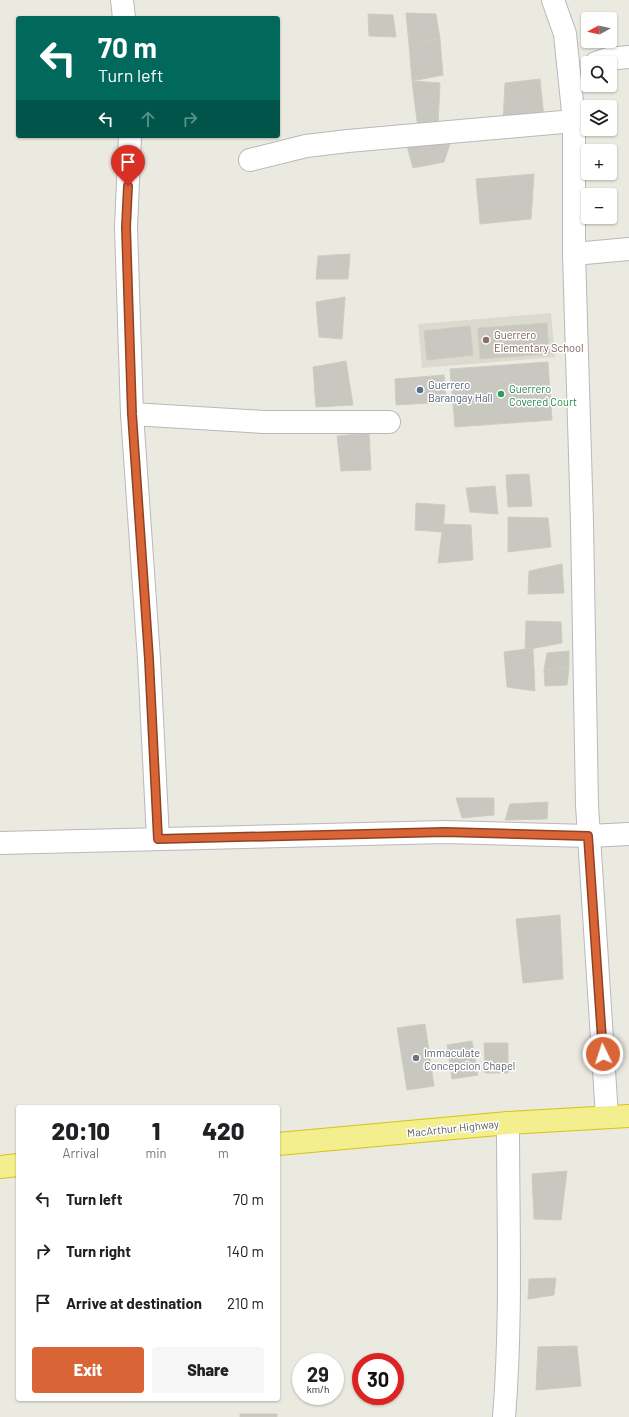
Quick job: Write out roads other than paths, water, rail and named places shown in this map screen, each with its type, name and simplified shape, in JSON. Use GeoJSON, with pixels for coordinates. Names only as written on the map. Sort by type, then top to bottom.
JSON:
{"type":"FeatureCollection","features":[{"type":"Feature","properties":{"kind":"highway","name":"MacArthur Highway"},"geometry":{"type":"LineString","coordinates":[[280,1144],[508,1123],[629,1116]]}},
{"type":"Feature","properties":{"kind":"street"},"geometry":{"type":"LineString","coordinates":[[122,0],[124,16]]}},
{"type":"Feature","properties":{"kind":"street"},"geometry":{"type":"LineString","coordinates":[[553,0],[579,68],[574,121],[574,254],[582,530],[588,836],[607,1117]]}},
{"type":"Feature","properties":{"kind":"street"},"geometry":{"type":"LineString","coordinates":[[617,58],[629,57]]}},
{"type":"Feature","properties":{"kind":"street"},"geometry":{"type":"LineString","coordinates":[[250,160],[306,146],[348,140],[574,121]]}},
{"type":"Feature","properties":{"kind":"street"},"geometry":{"type":"LineString","coordinates":[[130,138],[126,227],[132,414],[149,659],[158,839]]}},
{"type":"Feature","properties":{"kind":"street"},"geometry":{"type":"LineString","coordinates":[[574,254],[629,249]]}},
{"type":"Feature","properties":{"kind":"street"},"geometry":{"type":"LineString","coordinates":[[132,414],[264,422],[389,422]]}},
{"type":"Feature","properties":{"kind":"street"},"geometry":{"type":"LineString","coordinates":[[0,843],[445,832],[588,836],[629,834]]}},
{"type":"Feature","properties":{"kind":"street"},"geometry":{"type":"LineString","coordinates":[[504,1417],[508,1306],[508,1123]]}},
{"type":"Feature","properties":{"kind":"place","name":"Guerrero Elementary School"},"geometry":{"type":"Point","coordinates":[486,340]}},
{"type":"Feature","properties":{"kind":"place","name":"Guerrero Barangay Hall"},"geometry":{"type":"Point","coordinates":[420,390]}},
{"type":"Feature","properties":{"kind":"place","name":"Guerrero Covered Court"},"geometry":{"type":"Point","coordinates":[501,394]}},
{"type":"Feature","properties":{"kind":"place","name":"Immaculate Concepcion Chapel"},"geometry":{"type":"Point","coordinates":[416,1058]}}]}
